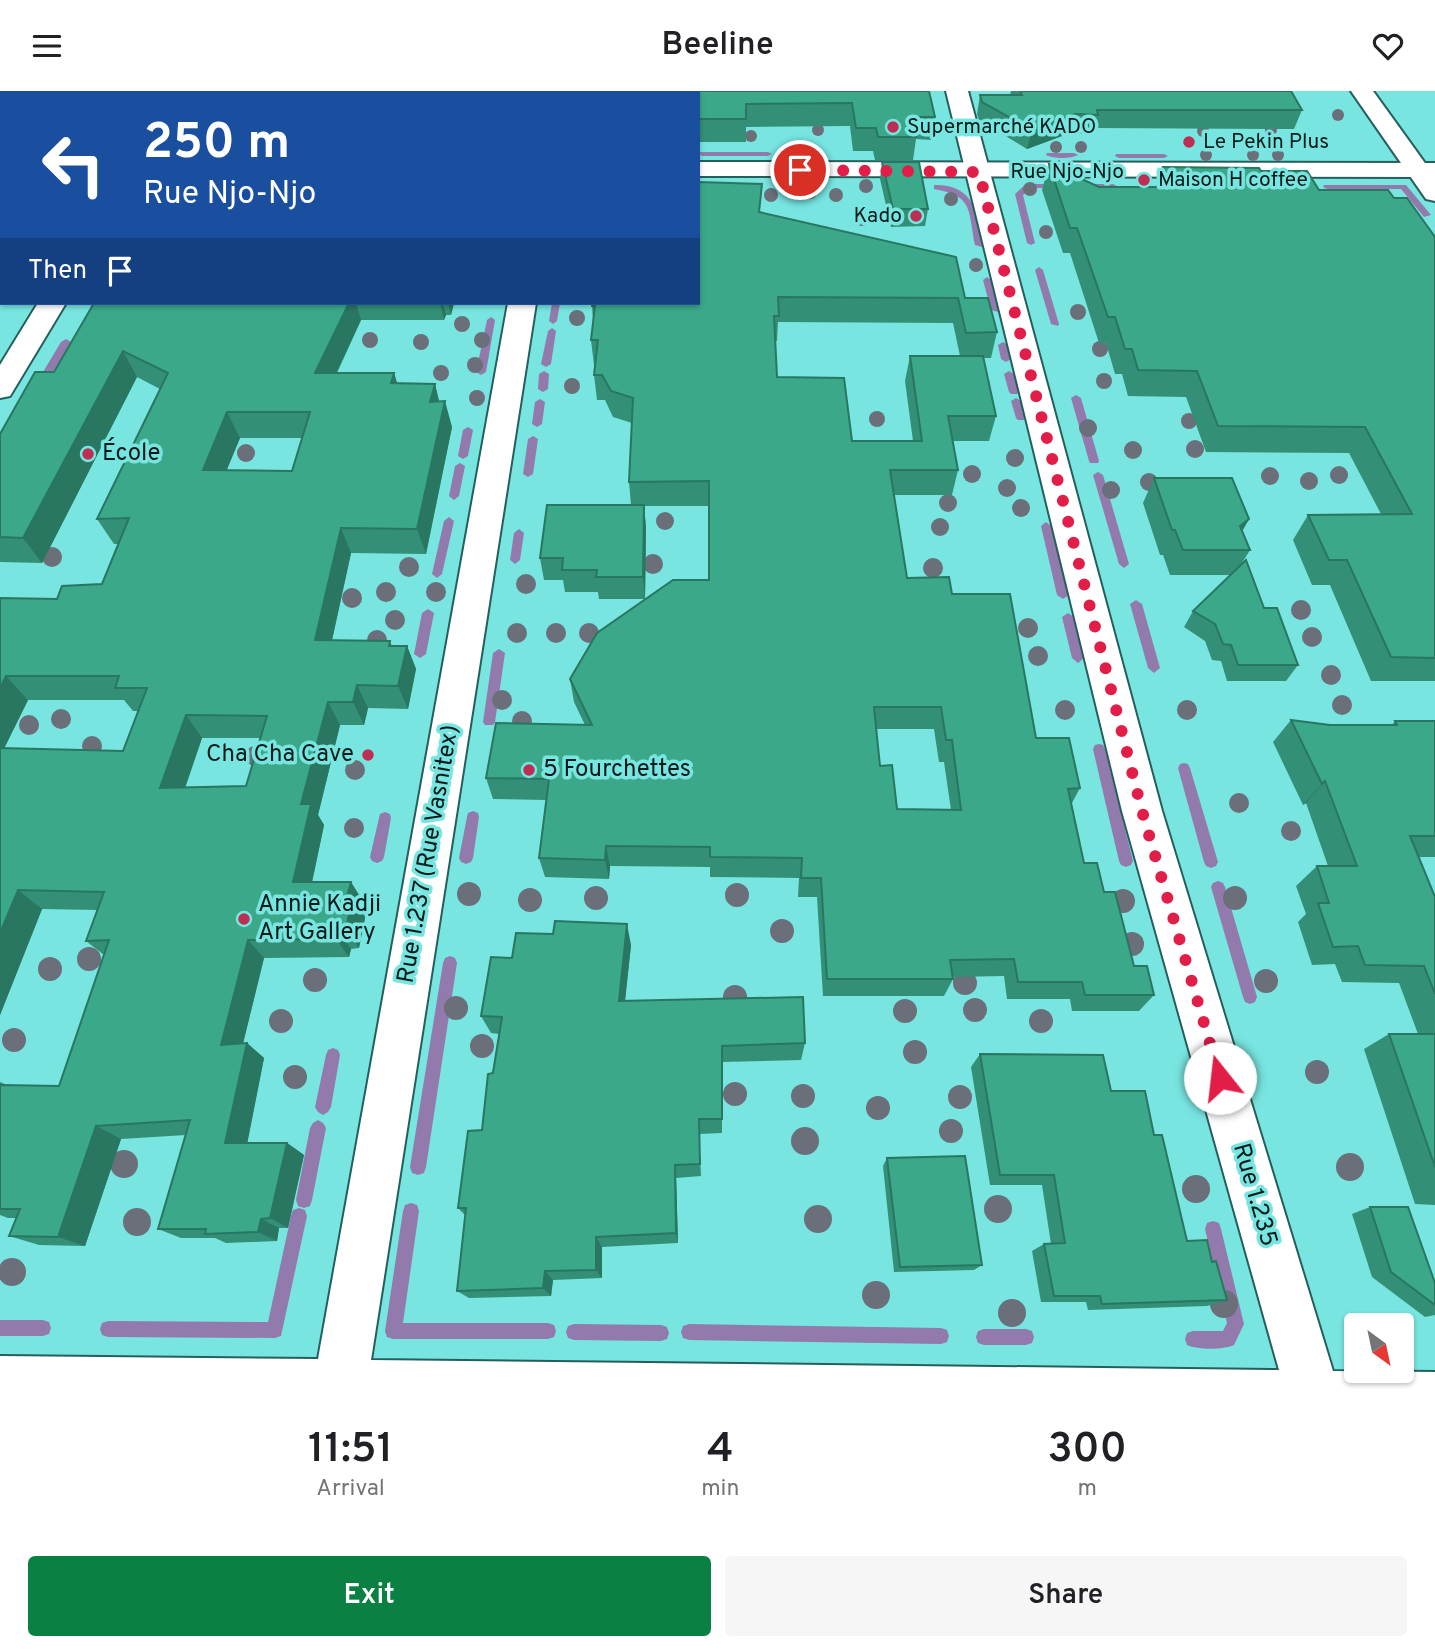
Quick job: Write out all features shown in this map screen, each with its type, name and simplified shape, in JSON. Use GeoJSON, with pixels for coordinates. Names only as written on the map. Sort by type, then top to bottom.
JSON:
{"type":"FeatureCollection","features":[{"type":"Feature","properties":{"kind":"street","name":"Rue 1.235"},"geometry":{"type":"LineString","coordinates":[[957,91],[1142,811],[1315,1402]]}},
{"type":"Feature","properties":{"kind":"street"},"geometry":{"type":"LineString","coordinates":[[1362,91],[1427,170],[1435,194]]}},
{"type":"Feature","properties":{"kind":"street","name":"Rue Njo-Njo"},"geometry":{"type":"LineString","coordinates":[[700,169],[979,172],[1427,170]]}},
{"type":"Feature","properties":{"kind":"street"},"geometry":{"type":"LineString","coordinates":[[0,389],[51,305]]}},
{"type":"Feature","properties":{"kind":"street","name":"Rue 1.237 (Rue Vasnitex)"},"geometry":{"type":"LineString","coordinates":[[338,1395],[522,305]]}},
{"type":"Feature","properties":{"kind":"street"},"geometry":{"type":"LineString","coordinates":[[0,1383],[338,1395],[1315,1402],[1435,1399]]}},
{"type":"Feature","properties":{"kind":"building"},"geometry":{"type":"Polygon","coordinates":[[[700,91],[929,91],[935,117],[913,117],[916,137],[878,137],[876,128],[856,128],[852,103],[746,104],[746,119],[700,119],[700,91]]]}},
{"type":"Feature","properties":{"kind":"building"},"geometry":{"type":"Polygon","coordinates":[[[1020,91],[1291,91],[1302,110],[1097,110],[1098,115],[1075,114],[1032,130],[982,102],[980,95],[1022,95],[1020,91]]]}},
{"type":"Feature","properties":{"kind":"building"},"geometry":{"type":"Polygon","coordinates":[[[882,162],[919,162],[928,209],[893,209],[882,162]]]}},
{"type":"Feature","properties":{"kind":"building"},"geometry":{"type":"Polygon","coordinates":[[[1049,164],[1099,187],[1167,187],[1161,175],[1167,175],[1163,167],[1259,168],[1261,171],[1307,171],[1319,190],[1388,190],[1394,198],[1407,198],[1435,237],[1435,658],[1391,657],[1347,560],[1329,560],[1308,515],[1412,514],[1365,427],[1218,426],[1197,371],[1138,370],[1132,349],[1125,349],[1115,317],[1108,317],[1077,228],[1070,228],[1049,164]]]}},
{"type":"Feature","properties":{"kind":"building"},"geometry":{"type":"Polygon","coordinates":[[[700,182],[762,184],[759,212],[956,257],[965,298],[988,298],[997,332],[966,333],[958,298],[778,297],[779,316],[774,316],[777,377],[844,378],[852,441],[922,441],[910,356],[983,356],[996,416],[948,416],[958,470],[890,470],[907,578],[949,577],[952,594],[1010,594],[1036,738],[1069,738],[1080,788],[1068,789],[1084,863],[1097,863],[1104,892],[1115,892],[1134,966],[1147,966],[1154,995],[1085,995],[1082,982],[1018,982],[1014,959],[950,960],[953,979],[827,979],[821,878],[801,878],[802,858],[710,857],[710,847],[606,846],[605,860],[539,858],[549,779],[486,778],[496,723],[592,725],[570,679],[597,633],[673,580],[709,580],[709,481],[629,482],[633,398],[611,391],[602,375],[594,375],[598,340],[591,340],[595,306],[592,306],[700,305],[700,182]],[[874,707],[880,766],[892,765],[897,809],[961,810],[952,740],[946,740],[941,707],[874,707]]]}},
{"type":"Feature","properties":{"kind":"building"},"geometry":{"type":"Polygon","coordinates":[[[93,305],[348,305],[315,373],[394,373],[391,383],[435,384],[430,402],[445,401],[417,529],[341,528],[315,640],[390,641],[389,646],[407,646],[398,686],[357,685],[353,702],[328,702],[301,804],[311,804],[293,882],[351,882],[348,893],[353,893],[346,930],[338,930],[336,939],[248,940],[221,1045],[247,1043],[225,1143],[287,1143],[270,1218],[261,1219],[258,1232],[205,1234],[206,1229],[158,1229],[190,1120],[96,1126],[58,1237],[9,1236],[20,1209],[0,1209],[0,1085],[59,1086],[109,940],[86,941],[104,892],[18,890],[0,933],[0,748],[123,751],[147,688],[115,688],[119,676],[6,676],[0,688],[0,598],[57,599],[62,586],[102,584],[129,518],[97,519],[168,373],[123,351],[23,538],[0,537],[0,434],[35,372],[54,372],[93,305]],[[227,412],[203,470],[292,471],[310,412],[227,412]],[[186,715],[160,788],[246,786],[267,716],[186,715]]]}},
{"type":"Feature","properties":{"kind":"building"},"geometry":{"type":"Polygon","coordinates":[[[1154,478],[1232,478],[1249,519],[1240,526],[1250,550],[1183,550],[1175,530],[1172,530],[1154,478]]]}},
{"type":"Feature","properties":{"kind":"building"},"geometry":{"type":"Polygon","coordinates":[[[547,505],[644,505],[643,577],[596,577],[597,570],[562,570],[563,558],[540,558],[547,505]]]}},
{"type":"Feature","properties":{"kind":"building"},"geometry":{"type":"Polygon","coordinates":[[[1246,560],[1264,608],[1277,608],[1298,665],[1238,665],[1231,645],[1223,644],[1215,624],[1193,611],[1246,560]]]}},
{"type":"Feature","properties":{"kind":"building"},"geometry":{"type":"Polygon","coordinates":[[[1291,720],[1330,725],[1397,725],[1395,721],[1435,721],[1435,836],[1410,836],[1435,897],[1435,994],[1424,966],[1365,965],[1358,946],[1333,947],[1318,903],[1329,903],[1317,866],[1357,866],[1325,781],[1322,784],[1291,720]]]}},
{"type":"Feature","properties":{"kind":"building"},"geometry":{"type":"Polygon","coordinates":[[[555,921],[627,924],[619,1001],[803,997],[805,1043],[722,1046],[722,1119],[699,1119],[700,1164],[675,1165],[676,1233],[596,1237],[596,1270],[545,1271],[543,1288],[457,1291],[466,1208],[458,1208],[468,1131],[482,1130],[488,1074],[493,1073],[502,1017],[481,1016],[491,957],[512,958],[516,933],[553,934],[555,921]]]}},
{"type":"Feature","properties":{"kind":"building"},"geometry":{"type":"Polygon","coordinates":[[[1389,1034],[1435,1034],[1435,1167],[1389,1034]]]}},
{"type":"Feature","properties":{"kind":"building"},"geometry":{"type":"Polygon","coordinates":[[[980,1054],[1103,1055],[1111,1091],[1145,1091],[1154,1135],[1162,1135],[1187,1241],[1207,1240],[1212,1262],[1216,1261],[1227,1300],[1102,1304],[1100,1296],[1054,1296],[1044,1244],[1065,1243],[1054,1175],[1000,1175],[980,1054]]]}},
{"type":"Feature","properties":{"kind":"building"},"geometry":{"type":"Polygon","coordinates":[[[965,1156],[982,1265],[900,1267],[887,1158],[965,1156]]]}},
{"type":"Feature","properties":{"kind":"building"},"geometry":{"type":"Polygon","coordinates":[[[1370,1207],[1408,1207],[1435,1283],[1435,1305],[1391,1272],[1370,1207]]]}},
{"type":"Feature","properties":{"kind":"waterway"},"geometry":{"type":"LineString","coordinates":[[702,154],[768,154]]}},
{"type":"Feature","properties":{"kind":"waterway"},"geometry":{"type":"LineString","coordinates":[[1050,155],[1074,155]]}},
{"type":"Feature","properties":{"kind":"waterway"},"geometry":{"type":"LineString","coordinates":[[1119,156],[1164,156]]}},
{"type":"Feature","properties":{"kind":"waterway"},"geometry":{"type":"LineString","coordinates":[[1031,243],[1019,194],[1029,186],[1060,186]]}},
{"type":"Feature","properties":{"kind":"waterway"},"geometry":{"type":"LineString","coordinates":[[1082,186],[1113,186]]}},
{"type":"Feature","properties":{"kind":"waterway"},"geometry":{"type":"LineString","coordinates":[[937,187],[959,192],[966,198],[973,213],[979,245]]}},
{"type":"Feature","properties":{"kind":"waterway"},"geometry":{"type":"LineString","coordinates":[[1327,187],[1403,187],[1427,215]]}},
{"type":"Feature","properties":{"kind":"waterway"},"geometry":{"type":"LineString","coordinates":[[1039,270],[1055,324]]}},
{"type":"Feature","properties":{"kind":"waterway"},"geometry":{"type":"LineString","coordinates":[[987,280],[995,310]]}},
{"type":"Feature","properties":{"kind":"waterway"},"geometry":{"type":"LineString","coordinates":[[553,321],[556,305]]}},
{"type":"Feature","properties":{"kind":"waterway"},"geometry":{"type":"LineString","coordinates":[[481,372],[491,320]]}},
{"type":"Feature","properties":{"kind":"waterway"},"geometry":{"type":"LineString","coordinates":[[546,364],[552,331]]}},
{"type":"Feature","properties":{"kind":"waterway"},"geometry":{"type":"LineString","coordinates":[[42,382],[66,342]]}},
{"type":"Feature","properties":{"kind":"waterway"},"geometry":{"type":"LineString","coordinates":[[1003,345],[1006,359]]}},
{"type":"Feature","properties":{"kind":"waterway"},"geometry":{"type":"LineString","coordinates":[[543,389],[544,374]]}},
{"type":"Feature","properties":{"kind":"waterway"},"geometry":{"type":"LineString","coordinates":[[1009,374],[1014,392]]}},
{"type":"Feature","properties":{"kind":"waterway"},"geometry":{"type":"LineString","coordinates":[[1076,398],[1094,461]]}},
{"type":"Feature","properties":{"kind":"waterway"},"geometry":{"type":"LineString","coordinates":[[1016,401],[1021,418]]}},
{"type":"Feature","properties":{"kind":"waterway"},"geometry":{"type":"LineString","coordinates":[[537,424],[540,402]]}},
{"type":"Feature","properties":{"kind":"waterway"},"geometry":{"type":"LineString","coordinates":[[463,456],[468,430]]}},
{"type":"Feature","properties":{"kind":"waterway"},"geometry":{"type":"LineString","coordinates":[[528,474],[533,439]]}},
{"type":"Feature","properties":{"kind":"waterway"},"geometry":{"type":"LineString","coordinates":[[454,496],[460,466]]}},
{"type":"Feature","properties":{"kind":"waterway"},"geometry":{"type":"LineString","coordinates":[[1098,475],[1124,564]]}},
{"type":"Feature","properties":{"kind":"waterway"},"geometry":{"type":"LineString","coordinates":[[437,574],[449,521]]}},
{"type":"Feature","properties":{"kind":"waterway"},"geometry":{"type":"LineString","coordinates":[[1046,526],[1063,595]]}},
{"type":"Feature","properties":{"kind":"waterway"},"geometry":{"type":"LineString","coordinates":[[515,560],[519,533]]}},
{"type":"Feature","properties":{"kind":"waterway"},"geometry":{"type":"LineString","coordinates":[[1136,604],[1154,668]]}},
{"type":"Feature","properties":{"kind":"waterway"},"geometry":{"type":"LineString","coordinates":[[420,654],[428,613]]}},
{"type":"Feature","properties":{"kind":"waterway"},"geometry":{"type":"LineString","coordinates":[[1068,617],[1078,658]]}},
{"type":"Feature","properties":{"kind":"waterway"},"geometry":{"type":"LineString","coordinates":[[489,722],[499,653]]}},
{"type":"Feature","properties":{"kind":"waterway"},"geometry":{"type":"LineString","coordinates":[[1099,749],[1126,861]]}},
{"type":"Feature","properties":{"kind":"waterway"},"geometry":{"type":"LineString","coordinates":[[1184,768],[1211,862]]}},
{"type":"Feature","properties":{"kind":"waterway"},"geometry":{"type":"LineString","coordinates":[[466,858],[473,817]]}},
{"type":"Feature","properties":{"kind":"waterway"},"geometry":{"type":"LineString","coordinates":[[377,857],[385,818]]}},
{"type":"Feature","properties":{"kind":"waterway"},"geometry":{"type":"LineString","coordinates":[[1218,887],[1250,997]]}},
{"type":"Feature","properties":{"kind":"waterway"},"geometry":{"type":"LineString","coordinates":[[418,1167],[450,963]]}},
{"type":"Feature","properties":{"kind":"waterway"},"geometry":{"type":"LineString","coordinates":[[323,1107],[333,1055]]}},
{"type":"Feature","properties":{"kind":"waterway"},"geometry":{"type":"LineString","coordinates":[[304,1200],[318,1128]]}},
{"type":"Feature","properties":{"kind":"waterway"},"geometry":{"type":"LineString","coordinates":[[411,1211],[393,1331],[548,1331]]}},
{"type":"Feature","properties":{"kind":"waterway"},"geometry":{"type":"LineString","coordinates":[[108,1329],[275,1330],[299,1216]]}},
{"type":"Feature","properties":{"kind":"waterway"},"geometry":{"type":"LineString","coordinates":[[1193,1339],[1228,1339],[1236,1324],[1213,1229]]}},
{"type":"Feature","properties":{"kind":"waterway"},"geometry":{"type":"LineString","coordinates":[[0,1328],[43,1328]]}},
{"type":"Feature","properties":{"kind":"waterway"},"geometry":{"type":"LineString","coordinates":[[574,1332],[661,1333]]}},
{"type":"Feature","properties":{"kind":"waterway"},"geometry":{"type":"LineString","coordinates":[[689,1332],[941,1336]]}},
{"type":"Feature","properties":{"kind":"waterway"},"geometry":{"type":"LineString","coordinates":[[984,1337],[1026,1337]]}},
{"type":"Feature","properties":{"kind":"place","name":"Supermarché KADO"},"geometry":{"type":"Point","coordinates":[893,127]}},
{"type":"Feature","properties":{"kind":"place","name":"Le Pekin Plus"},"geometry":{"type":"Point","coordinates":[1189,142]}},
{"type":"Feature","properties":{"kind":"place","name":"Maison H coffee"},"geometry":{"type":"Point","coordinates":[1144,180]}},
{"type":"Feature","properties":{"kind":"place","name":"Kado"},"geometry":{"type":"Point","coordinates":[916,216]}},
{"type":"Feature","properties":{"kind":"place","name":"École"},"geometry":{"type":"Point","coordinates":[88,454]}},
{"type":"Feature","properties":{"kind":"place","name":"Cha Cha Cave"},"geometry":{"type":"Point","coordinates":[368,755]}},
{"type":"Feature","properties":{"kind":"place","name":"5 Fourchettes"},"geometry":{"type":"Point","coordinates":[529,770]}},
{"type":"Feature","properties":{"kind":"place","name":"Annie Kadji Art Gallery"},"geometry":{"type":"Point","coordinates":[244,919]}},
{"type":"Feature","properties":{"kind":"route"},"geometry":{"type":"LineString","coordinates":[[800,170],[979,172],[1142,811],[1220,1078]]}}]}
